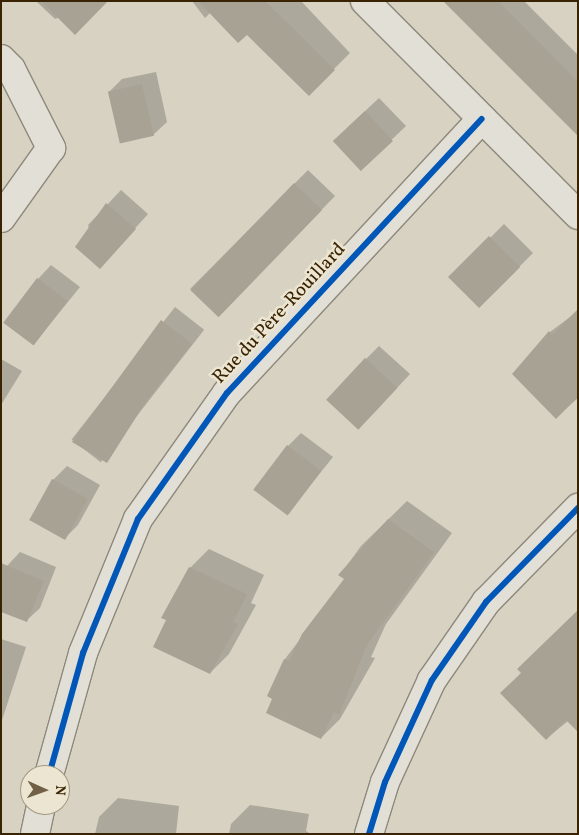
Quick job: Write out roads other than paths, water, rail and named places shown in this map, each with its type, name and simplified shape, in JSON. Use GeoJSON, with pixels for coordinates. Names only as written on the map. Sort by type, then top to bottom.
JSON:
{"type":"FeatureCollection","features":[{"type":"Feature","properties":{"kind":"street"},"geometry":{"type":"LineString","coordinates":[[365,1],[578,215]]}},
{"type":"Feature","properties":{"kind":"street"},"geometry":{"type":"LineString","coordinates":[[1,59],[11,69],[51,148],[1,218]]}},
{"type":"Feature","properties":{"kind":"street","name":"Rue du Père-Rouillard"},"geometry":{"type":"LineString","coordinates":[[52,765],[83,653],[138,519],[227,393],[482,119]]}},
{"type":"Feature","properties":{"kind":"street"},"geometry":{"type":"LineString","coordinates":[[369,834],[385,782],[432,680],[486,602],[578,508]]}},
{"type":"Feature","properties":{"kind":"street"},"geometry":{"type":"LineString","coordinates":[[35,834],[39,815]]}}]}
